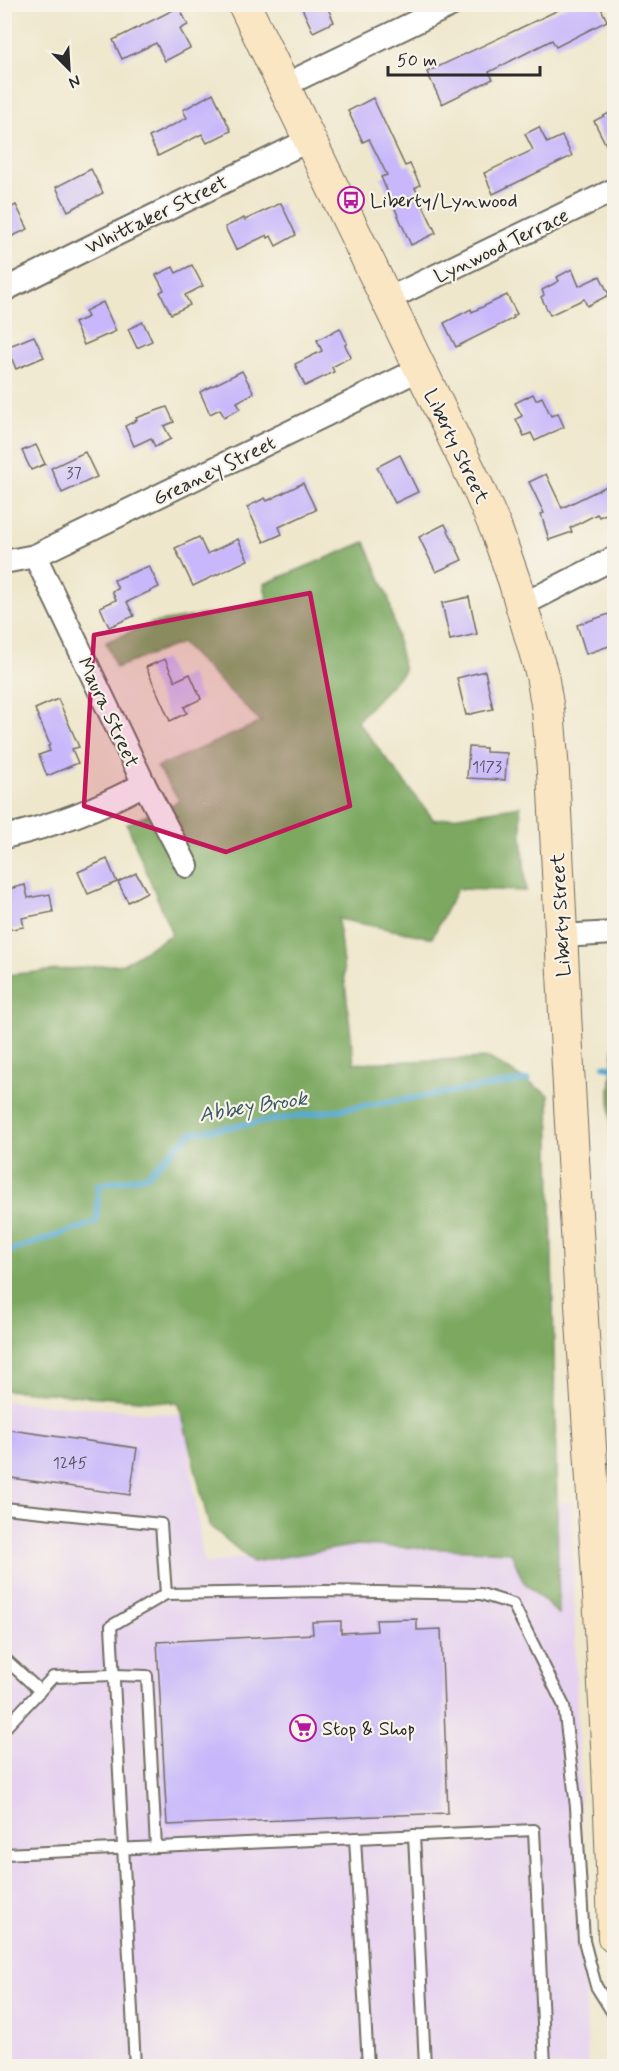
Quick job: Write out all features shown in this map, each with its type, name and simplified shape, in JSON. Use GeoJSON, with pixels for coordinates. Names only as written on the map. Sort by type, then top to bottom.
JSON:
{"type":"FeatureCollection","features":[{"type":"Feature","properties":{"kind":"main road","name":"Liberty Street"},"geometry":{"type":"LineString","coordinates":[[244,4],[496,529],[522,605],[542,675],[548,710],[580,1302],[598,1567],[615,1937]]}},
{"type":"Feature","properties":{"kind":"street"},"geometry":{"type":"LineString","coordinates":[[283,86],[453,4]]}},
{"type":"Feature","properties":{"kind":"street","name":"Whittaker Street"},"geometry":{"type":"LineString","coordinates":[[4,290],[309,140]]}},
{"type":"Feature","properties":{"kind":"street","name":"Lynwood Terrace"},"geometry":{"type":"LineString","coordinates":[[386,300],[615,190]]}},
{"type":"Feature","properties":{"kind":"street","name":"Greaney Street"},"geometry":{"type":"LineString","coordinates":[[4,562],[35,556],[420,369]]}},
{"type":"Feature","properties":{"kind":"street","name":"Maura Street"},"geometry":{"type":"LineString","coordinates":[[35,556],[144,784],[187,866]]}},
{"type":"Feature","properties":{"kind":"street"},"geometry":{"type":"LineString","coordinates":[[522,605],[615,558]]}},
{"type":"Feature","properties":{"kind":"street"},"geometry":{"type":"LineString","coordinates":[[4,837],[66,820],[108,803],[144,784]]}},
{"type":"Feature","properties":{"kind":"street"},"geometry":{"type":"LineString","coordinates":[[561,936],[615,933]]}},
{"type":"Feature","properties":{"kind":"lane"},"geometry":{"type":"LineString","coordinates":[[4,1508],[160,1524],[166,1594]]}},
{"type":"Feature","properties":{"kind":"lane"},"geometry":{"type":"LineString","coordinates":[[135,2067],[111,1626],[166,1594],[325,1591],[481,1594],[513,1604],[564,1706],[576,1807],[584,1941],[596,1986],[615,2015]]}},
{"type":"Feature","properties":{"kind":"lane"},"geometry":{"type":"LineString","coordinates":[[4,1658],[40,1691]]}},
{"type":"Feature","properties":{"kind":"lane"},"geometry":{"type":"LineString","coordinates":[[4,1729],[53,1677],[114,1674],[147,1676],[156,1847]]}},
{"type":"Feature","properties":{"kind":"lane"},"geometry":{"type":"LineString","coordinates":[[4,1854],[534,1830],[545,2067]]}},
{"type":"Feature","properties":{"kind":"lane"},"geometry":{"type":"LineString","coordinates":[[414,1835],[425,2067]]}},
{"type":"Feature","properties":{"kind":"lane"},"geometry":{"type":"LineString","coordinates":[[355,1838],[368,2067]]}},
{"type":"Feature","properties":{"kind":"highlighted area"},"geometry":{"type":"Polygon","coordinates":[[[310,593],[350,806],[226,852],[84,806],[94,635],[310,593]]]}},
{"type":"Feature","properties":{"kind":"shaded area"},"geometry":{"type":"Polygon","coordinates":[[[4,1401],[184,1415],[204,1564],[571,1501],[588,2066],[5,2066],[4,1401]]]}},
{"type":"Feature","properties":{"kind":"green space"},"geometry":{"type":"Polygon","coordinates":[[[365,542],[389,599],[404,671],[357,721],[434,820],[520,806],[526,891],[457,889],[432,938],[338,919],[354,1063],[489,1058],[549,1095],[559,1615],[523,1581],[511,1552],[357,1545],[253,1562],[209,1525],[179,1403],[5,1390],[4,975],[123,964],[172,934],[127,824],[180,801],[157,767],[261,722],[181,643],[116,668],[106,642],[152,623],[223,612],[267,599],[264,584],[365,542]]]}},
{"type":"Feature","properties":{"kind":"green space"},"geometry":{"type":"Polygon","coordinates":[[[614,1044],[614,1255],[610,1091],[614,1044]]]}},
{"type":"Feature","properties":{"kind":"building"},"geometry":{"type":"Polygon","coordinates":[[[300,4],[326,4],[334,22],[313,32],[300,4]]]}},
{"type":"Feature","properties":{"kind":"building"},"geometry":{"type":"Polygon","coordinates":[[[571,4],[599,4],[607,21],[556,47],[552,40],[489,72],[493,79],[442,104],[427,72],[571,4]]]}},
{"type":"Feature","properties":{"kind":"building"},"geometry":{"type":"Polygon","coordinates":[[[179,7],[188,25],[180,29],[190,48],[165,61],[156,43],[122,59],[113,40],[179,7]]]}},
{"type":"Feature","properties":{"kind":"building"},"geometry":{"type":"Polygon","coordinates":[[[213,93],[231,131],[207,143],[202,134],[158,156],[149,137],[187,118],[183,110],[213,93]]]}},
{"type":"Feature","properties":{"kind":"building"},"geometry":{"type":"Polygon","coordinates":[[[373,98],[405,166],[410,164],[420,185],[415,188],[436,233],[411,245],[381,177],[387,175],[369,139],[363,142],[348,111],[373,98]]]}},
{"type":"Feature","properties":{"kind":"building"},"geometry":{"type":"Polygon","coordinates":[[[615,110],[615,163],[594,121],[615,110]]]}},
{"type":"Feature","properties":{"kind":"building"},"geometry":{"type":"Polygon","coordinates":[[[539,127],[547,143],[562,136],[572,156],[493,194],[484,173],[533,150],[525,134],[539,127]]]}},
{"type":"Feature","properties":{"kind":"building"},"geometry":{"type":"Polygon","coordinates":[[[91,169],[103,193],[68,211],[56,187],[91,169]]]}},
{"type":"Feature","properties":{"kind":"building"},"geometry":{"type":"Polygon","coordinates":[[[281,203],[296,235],[276,246],[271,236],[268,238],[267,235],[236,250],[225,227],[281,203]]]}},
{"type":"Feature","properties":{"kind":"building"},"geometry":{"type":"Polygon","coordinates":[[[16,205],[28,229],[4,240],[4,211],[16,205]]]}},
{"type":"Feature","properties":{"kind":"building"},"geometry":{"type":"Polygon","coordinates":[[[192,265],[203,286],[185,295],[190,305],[171,314],[160,292],[164,290],[156,275],[173,267],[176,273],[192,265]]]}},
{"type":"Feature","properties":{"kind":"building"},"geometry":{"type":"Polygon","coordinates":[[[572,269],[579,286],[600,276],[609,295],[587,306],[584,299],[550,315],[541,297],[544,295],[542,290],[559,281],[557,277],[572,269]]]}},
{"type":"Feature","properties":{"kind":"building"},"geometry":{"type":"Polygon","coordinates":[[[507,295],[517,314],[513,316],[514,318],[456,347],[444,323],[471,309],[472,312],[507,295]]]}},
{"type":"Feature","properties":{"kind":"building"},"geometry":{"type":"Polygon","coordinates":[[[103,302],[116,331],[84,345],[74,323],[88,317],[85,311],[103,302]]]}},
{"type":"Feature","properties":{"kind":"building"},"geometry":{"type":"Polygon","coordinates":[[[143,322],[152,341],[137,348],[128,329],[143,322]]]}},
{"type":"Feature","properties":{"kind":"building"},"geometry":{"type":"Polygon","coordinates":[[[340,328],[351,357],[332,367],[334,372],[305,386],[295,364],[322,351],[317,340],[340,328]]]}},
{"type":"Feature","properties":{"kind":"building"},"geometry":{"type":"Polygon","coordinates":[[[34,336],[44,357],[16,369],[7,347],[34,336]]]}},
{"type":"Feature","properties":{"kind":"building"},"geometry":{"type":"Polygon","coordinates":[[[242,371],[254,393],[237,402],[240,409],[224,417],[220,409],[210,414],[200,392],[242,371]]]}},
{"type":"Feature","properties":{"kind":"building"},"geometry":{"type":"Polygon","coordinates":[[[533,394],[536,400],[542,397],[551,416],[558,413],[564,427],[535,441],[531,433],[524,436],[516,419],[522,416],[515,403],[533,394]]]}},
{"type":"Feature","properties":{"kind":"building"},"geometry":{"type":"Polygon","coordinates":[[[167,407],[174,422],[164,426],[171,439],[155,447],[151,438],[134,446],[125,426],[137,420],[136,418],[167,407]]]}},
{"type":"Feature","properties":{"kind":"building"},"geometry":{"type":"Polygon","coordinates":[[[36,445],[45,464],[31,470],[22,451],[36,445]]]}},
{"type":"Feature","properties":{"kind":"building"},"geometry":{"type":"Polygon","coordinates":[[[85,452],[97,477],[62,493],[51,468],[85,452]]]}},
{"type":"Feature","properties":{"kind":"building"},"geometry":{"type":"Polygon","coordinates":[[[400,455],[418,492],[395,503],[377,467],[400,455]]]}},
{"type":"Feature","properties":{"kind":"building"},"geometry":{"type":"Polygon","coordinates":[[[546,474],[562,508],[615,482],[615,510],[599,517],[597,514],[570,528],[572,532],[549,540],[541,514],[544,513],[529,482],[546,474]]]}},
{"type":"Feature","properties":{"kind":"building"},"geometry":{"type":"Polygon","coordinates":[[[303,483],[316,510],[279,527],[282,534],[264,542],[247,507],[265,498],[267,501],[303,483]]]}},
{"type":"Feature","properties":{"kind":"building"},"geometry":{"type":"Polygon","coordinates":[[[445,524],[462,560],[436,572],[419,537],[445,524]]]}},
{"type":"Feature","properties":{"kind":"building"},"geometry":{"type":"Polygon","coordinates":[[[199,537],[207,554],[238,539],[248,560],[193,586],[175,548],[199,537]]]}},
{"type":"Feature","properties":{"kind":"building"},"geometry":{"type":"Polygon","coordinates":[[[149,566],[159,587],[127,602],[134,616],[109,627],[100,607],[116,600],[112,591],[118,589],[114,580],[149,566]]]}},
{"type":"Feature","properties":{"kind":"building"},"geometry":{"type":"Polygon","coordinates":[[[469,597],[477,634],[450,640],[442,603],[469,597]]]}},
{"type":"Feature","properties":{"kind":"building"},"geometry":{"type":"Polygon","coordinates":[[[615,612],[615,644],[586,654],[577,625],[615,612]]]}},
{"type":"Feature","properties":{"kind":"building"},"geometry":{"type":"Polygon","coordinates":[[[165,659],[175,681],[190,674],[201,699],[184,707],[187,713],[170,721],[146,667],[165,659]]]}},
{"type":"Feature","properties":{"kind":"building"},"geometry":{"type":"Polygon","coordinates":[[[485,671],[493,709],[466,715],[457,678],[485,671]]]}},
{"type":"Feature","properties":{"kind":"building"},"geometry":{"type":"Polygon","coordinates":[[[58,699],[79,747],[72,749],[78,763],[47,776],[39,755],[50,751],[48,746],[50,745],[35,709],[58,699]]]}},
{"type":"Feature","properties":{"kind":"building"},"geometry":{"type":"Polygon","coordinates":[[[469,747],[486,748],[486,752],[507,753],[505,780],[467,778],[469,747]]]}},
{"type":"Feature","properties":{"kind":"building"},"geometry":{"type":"Polygon","coordinates":[[[107,859],[117,882],[88,894],[78,872],[107,859]]]}},
{"type":"Feature","properties":{"kind":"building"},"geometry":{"type":"Polygon","coordinates":[[[136,873],[147,892],[128,902],[118,882],[136,873]]]}},
{"type":"Feature","properties":{"kind":"building"},"geometry":{"type":"Polygon","coordinates":[[[25,885],[28,898],[50,894],[53,912],[22,918],[24,927],[7,930],[4,919],[4,890],[25,885]]]}},
{"type":"Feature","properties":{"kind":"building"},"geometry":{"type":"Polygon","coordinates":[[[4,1429],[137,1448],[130,1495],[4,1477],[4,1429]]]}},
{"type":"Feature","properties":{"kind":"building","name":"Stop & Shop"},"geometry":{"type":"Polygon","coordinates":[[[417,1619],[417,1630],[441,1629],[448,1813],[167,1825],[157,1642],[313,1634],[312,1622],[341,1621],[341,1633],[377,1631],[376,1620],[417,1619]]]}},
{"type":"Feature","properties":{"kind":"waterway","name":"Abbey Brook"},"geometry":{"type":"LineString","coordinates":[[604,1066],[614,1068]]}},
{"type":"Feature","properties":{"kind":"waterway","name":"Abbey Brook"},"geometry":{"type":"LineString","coordinates":[[4,1253],[97,1222],[98,1185],[146,1176],[191,1133],[528,1080]]}},
{"type":"Feature","properties":{"kind":"place","name":"Liberty/Lynwood"},"geometry":{"type":"Point","coordinates":[351,200]}},
{"type":"Feature","properties":{"kind":"place","name":"Stop & Shop"},"geometry":{"type":"Point","coordinates":[303,1728]}}]}
